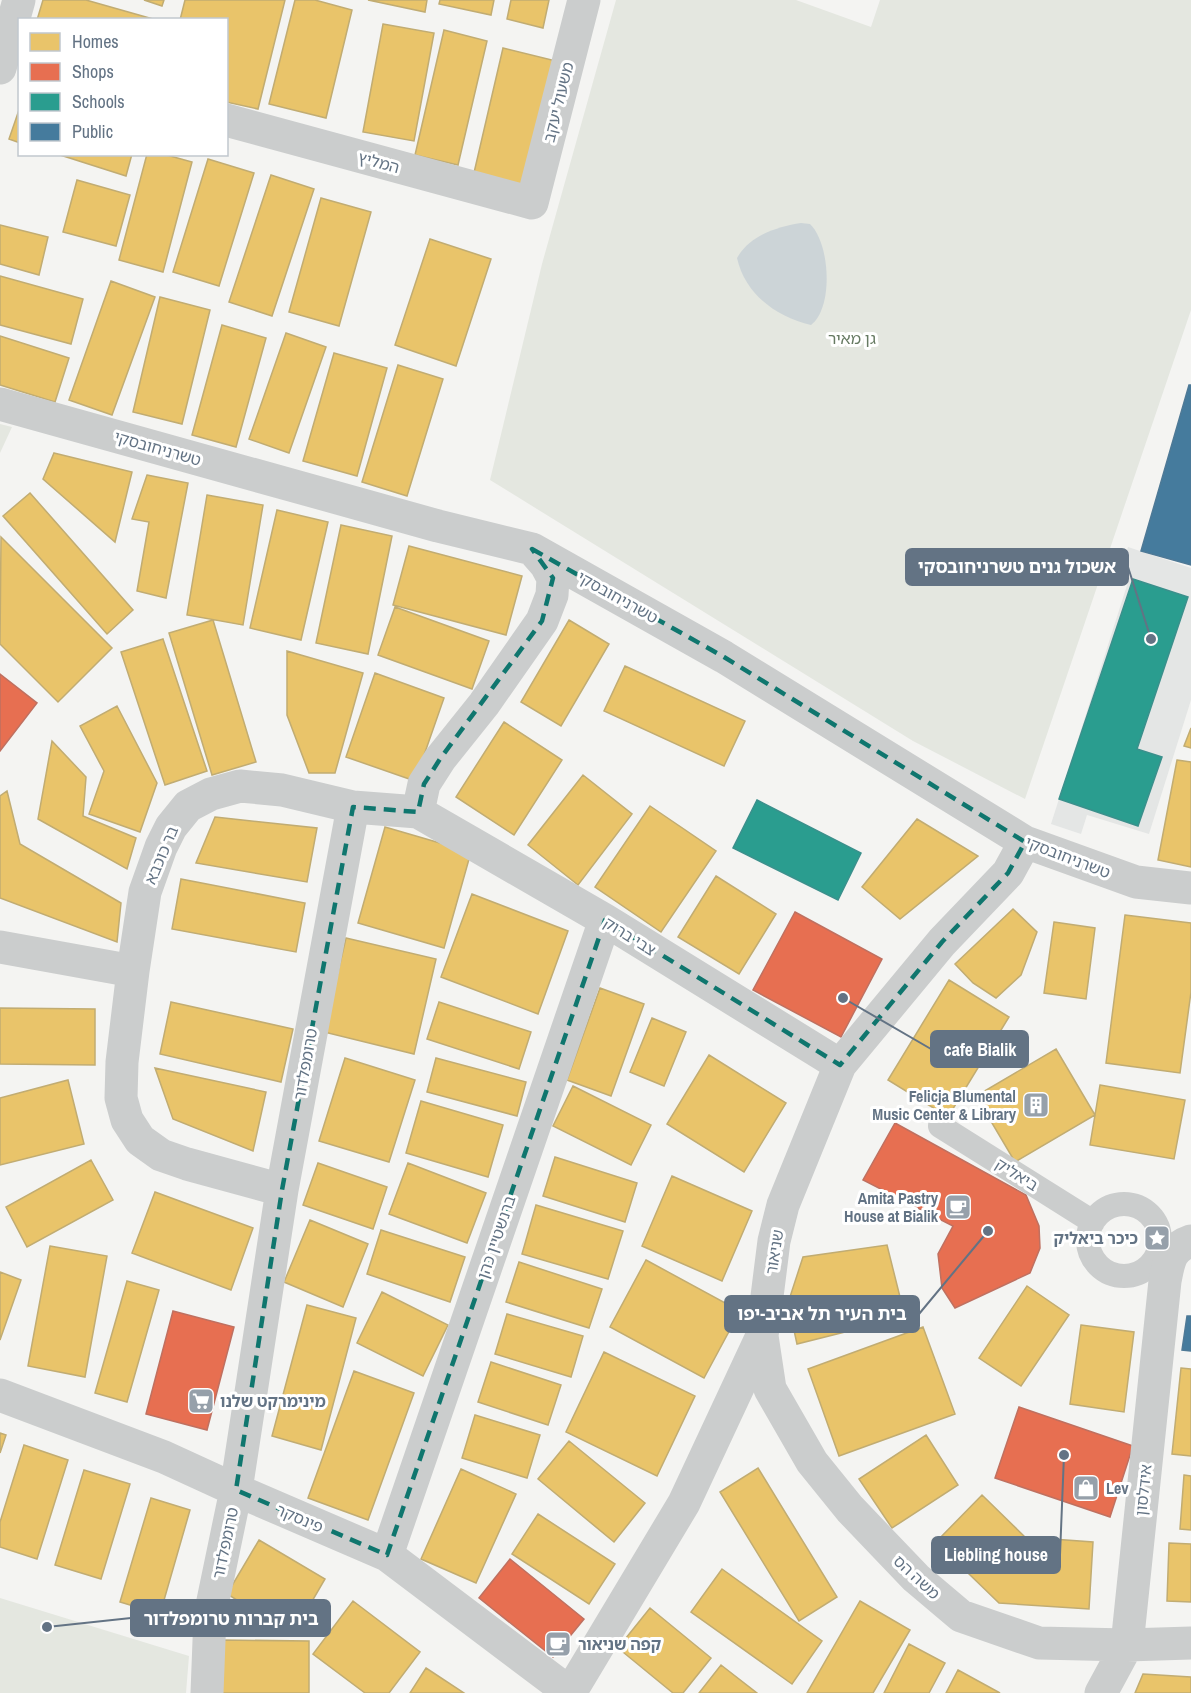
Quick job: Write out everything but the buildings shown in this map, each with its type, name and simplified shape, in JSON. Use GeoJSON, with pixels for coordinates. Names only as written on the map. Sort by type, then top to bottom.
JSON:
{"type":"FeatureCollection","features":[{"type":"Feature","properties":{"kind":"street"},"geometry":{"type":"LineString","coordinates":[[6,62],[20,0]]}},
{"type":"Feature","properties":{"kind":"street","name":"משעול יעקב"},"geometry":{"type":"LineString","coordinates":[[532,203],[584,0]]}},
{"type":"Feature","properties":{"kind":"street","name":"המליץ"},"geometry":{"type":"LineString","coordinates":[[228,121],[532,203]]}},
{"type":"Feature","properties":{"kind":"street","name":"טשרניחובסקי"},"geometry":{"type":"LineString","coordinates":[[0,404],[438,526],[532,549],[724,657],[1025,842],[1136,882],[1191,888]]}},
{"type":"Feature","properties":{"kind":"street"},"geometry":{"type":"LineString","coordinates":[[353,807],[418,812],[424,784],[440,759],[484,704],[542,621],[552,595],[553,578],[546,565],[532,549]]}},
{"type":"Feature","properties":{"kind":"street","name":"בר כוכבא"},"geometry":{"type":"LineString","coordinates":[[282,1190],[161,1155],[140,1140],[127,1120],[121,1098],[122,1062],[145,892],[161,847],[171,827],[188,806],[211,794],[240,786],[282,790],[353,807]]}},
{"type":"Feature","properties":{"kind":"street","name":"טרומפלדור"},"geometry":{"type":"LineString","coordinates":[[207,1693],[210,1615],[236,1490],[282,1190],[353,807]]}},
{"type":"Feature","properties":{"kind":"street","name":"צבי ברוק"},"geometry":{"type":"LineString","coordinates":[[418,812],[605,920],[840,1065]]}},
{"type":"Feature","properties":{"kind":"street","name":"שניאור"},"geometry":{"type":"LineString","coordinates":[[570,1693],[684,1503],[762,1336],[774,1240],[783,1205],[840,1065],[942,942],[1008,873],[1025,842]]}},
{"type":"Feature","properties":{"kind":"street","name":"ברנשטיין כהן"},"geometry":{"type":"LineString","coordinates":[[387,1555],[605,920]]}},
{"type":"Feature","properties":{"kind":"street"},"geometry":{"type":"LineString","coordinates":[[0,947],[133,971]]}},
{"type":"Feature","properties":{"kind":"street","name":"ביאליק"},"geometry":{"type":"LineString","coordinates":[[940,1126],[1093,1222]]}},
{"type":"Feature","properties":{"kind":"street"},"geometry":{"type":"LineString","coordinates":[[1129,1204],[1139,1207],[1148,1214],[1171,1258],[1131,1275],[1122,1276],[1105,1270],[1092,1257],[1089,1248],[1088,1239],[1093,1222],[1108,1208],[1129,1204]]}},
{"type":"Feature","properties":{"kind":"street","name":"אידלסון"},"geometry":{"type":"LineString","coordinates":[[1101,1693],[1127,1645],[1171,1258]]}},
{"type":"Feature","properties":{"kind":"street","name":"משה הס"},"geometry":{"type":"LineString","coordinates":[[762,1336],[770,1389],[812,1462],[850,1509],[916,1578],[961,1616],[1039,1643],[1127,1645],[1191,1643]]}},
{"type":"Feature","properties":{"kind":"street","name":"פינסקר"},"geometry":{"type":"LineString","coordinates":[[0,1395],[164,1457],[387,1555],[570,1693]]}},
{"type":"Feature","properties":{"kind":"highlighted area"},"geometry":{"type":"Polygon","coordinates":[[[532,549],[724,657],[1025,842],[1008,873],[942,942],[840,1065],[605,920],[387,1555],[236,1490],[282,1190],[353,807],[418,812],[424,784],[440,759],[542,621],[553,578],[532,549]]]}},
{"type":"Feature","properties":{"kind":"shaded area"},"geometry":{"type":"Polygon","coordinates":[[[801,223],[810,224],[817,233],[822,245],[827,275],[823,304],[811,325],[786,316],[764,302],[747,283],[737,258],[749,243],[765,233],[801,223]]]}},
{"type":"Feature","properties":{"kind":"shaded area"},"geometry":{"type":"Polygon","coordinates":[[[1128,547],[1191,568],[1191,700],[1149,834],[1087,815],[1081,834],[1051,824],[1129,579],[1119,575],[1128,547]]]}},
{"type":"Feature","properties":{"kind":"green space","name":"גן מאיר"},"geometry":{"type":"Polygon","coordinates":[[[616,0],[796,0],[871,27],[880,0],[1191,0],[1191,310],[1025,799],[913,741],[490,480],[542,264],[616,0]]]}},
{"type":"Feature","properties":{"kind":"green space"},"geometry":{"type":"Polygon","coordinates":[[[0,424],[12,427],[0,453],[0,424]]]}},
{"type":"Feature","properties":{"kind":"green space"},"geometry":{"type":"Polygon","coordinates":[[[0,1598],[189,1656],[186,1693],[0,1693],[0,1598]]]}},
{"type":"Feature","properties":{"kind":"place","name":"אשכול גנים טשרניחובסקי"},"geometry":{"type":"Point","coordinates":[1151,639]}},
{"type":"Feature","properties":{"kind":"place","name":"cafe Bialik"},"geometry":{"type":"Point","coordinates":[843,998]}},
{"type":"Feature","properties":{"kind":"place","name":"Felicja Blumental Music Center & Library"},"geometry":{"type":"Point","coordinates":[1036,1105]}},
{"type":"Feature","properties":{"kind":"place","name":"Amita Pastry House at Bialik"},"geometry":{"type":"Point","coordinates":[958,1207]}},
{"type":"Feature","properties":{"kind":"place","name":"בית העיר תל אביב-יפו"},"geometry":{"type":"Point","coordinates":[988,1231]}},
{"type":"Feature","properties":{"kind":"place","name":"כיכר ביאליק"},"geometry":{"type":"Point","coordinates":[1157,1238]}},
{"type":"Feature","properties":{"kind":"place","name":"מינימרקט שלנו"},"geometry":{"type":"Point","coordinates":[201,1401]}},
{"type":"Feature","properties":{"kind":"place","name":"Liebling house"},"geometry":{"type":"Point","coordinates":[1064,1455]}},
{"type":"Feature","properties":{"kind":"place","name":"Lev"},"geometry":{"type":"Point","coordinates":[1086,1488]}},
{"type":"Feature","properties":{"kind":"place","name":"בית קברות טרומפלדור"},"geometry":{"type":"Point","coordinates":[47,1627]}},
{"type":"Feature","properties":{"kind":"place","name":"קפה שניאור"},"geometry":{"type":"Point","coordinates":[558,1644]}}]}
